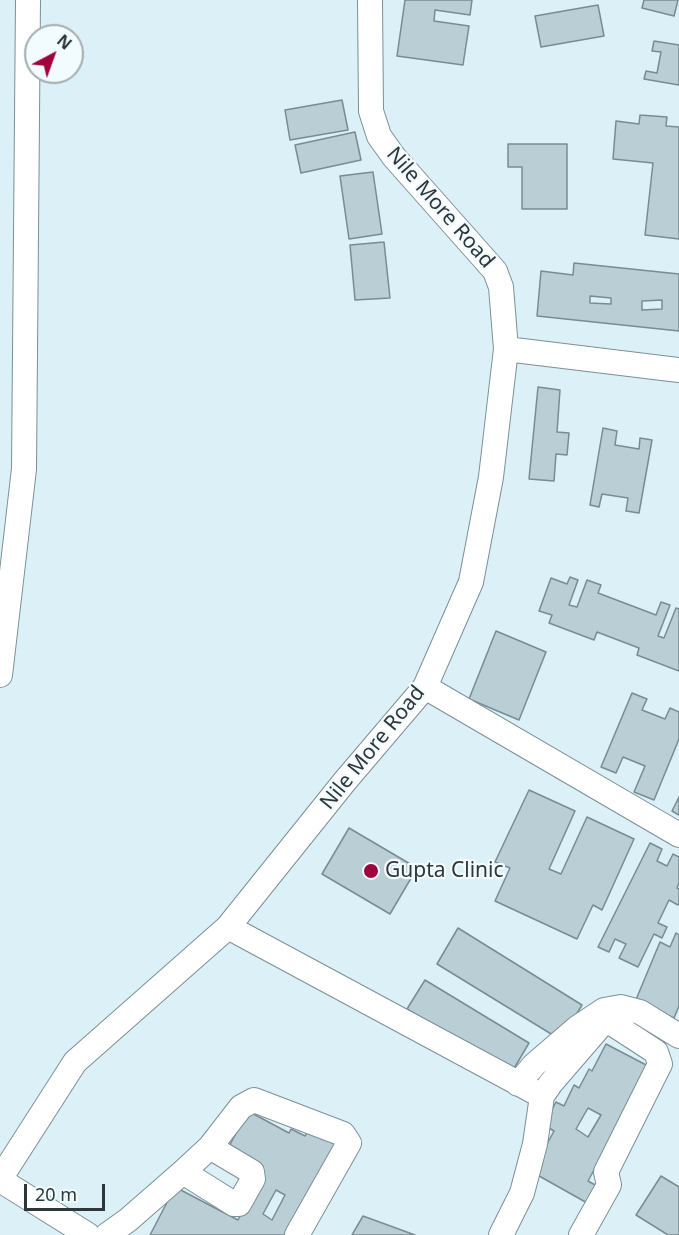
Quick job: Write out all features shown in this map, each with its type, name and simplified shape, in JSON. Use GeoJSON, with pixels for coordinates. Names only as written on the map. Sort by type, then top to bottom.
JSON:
{"type":"FeatureCollection","features":[{"type":"Feature","properties":{"kind":"street"},"geometry":{"type":"LineString","coordinates":[[0,675],[24,469],[28,0]]}},
{"type":"Feature","properties":{"kind":"street","name":"Nile More Road"},"geometry":{"type":"LineString","coordinates":[[0,1180],[75,1062],[228,927],[425,687],[471,582],[491,477],[506,349],[501,287],[495,271],[394,157],[379,136],[371,111],[370,0]]}},
{"type":"Feature","properties":{"kind":"street"},"geometry":{"type":"LineString","coordinates":[[506,349],[679,370]]}},
{"type":"Feature","properties":{"kind":"street"},"geometry":{"type":"LineString","coordinates":[[425,687],[679,835]]}},
{"type":"Feature","properties":{"kind":"street"},"geometry":{"type":"LineString","coordinates":[[228,927],[542,1096]]}},
{"type":"Feature","properties":{"kind":"street"},"geometry":{"type":"LineString","coordinates":[[518,1083],[541,1059],[577,1028],[605,1017],[621,1007],[640,1012],[679,1036]]}},
{"type":"Feature","properties":{"kind":"street"},"geometry":{"type":"LineString","coordinates":[[501,1235],[522,1193],[536,1144],[542,1096],[601,1025],[605,1017]]}},
{"type":"Feature","properties":{"kind":"street"},"geometry":{"type":"LineString","coordinates":[[581,1235],[609,1185],[606,1172],[660,1064],[656,1052],[605,1017]]}},
{"type":"Feature","properties":{"kind":"street"},"geometry":{"type":"LineString","coordinates":[[108,1235],[135,1228],[183,1172],[210,1147],[241,1107],[254,1100],[343,1134],[349,1143],[297,1235]]}},
{"type":"Feature","properties":{"kind":"street"},"geometry":{"type":"LineString","coordinates":[[183,1172],[234,1204],[239,1204],[253,1179],[252,1172],[210,1147]]}},
{"type":"Feature","properties":{"kind":"street"},"geometry":{"type":"LineString","coordinates":[[0,1180],[88,1235]]}},
{"type":"Feature","properties":{"kind":"building"},"geometry":{"type":"Polygon","coordinates":[[[405,0],[472,0],[470,15],[435,10],[434,21],[469,26],[463,65],[397,56],[405,0]]]}},
{"type":"Feature","properties":{"kind":"building"},"geometry":{"type":"Polygon","coordinates":[[[644,0],[678,0],[674,16],[642,8],[644,0]]]}},
{"type":"Feature","properties":{"kind":"building"},"geometry":{"type":"Polygon","coordinates":[[[598,5],[604,36],[541,47],[535,16],[598,5]]]}},
{"type":"Feature","properties":{"kind":"building"},"geometry":{"type":"Polygon","coordinates":[[[654,41],[679,45],[679,85],[644,79],[646,71],[657,73],[661,52],[652,51],[654,41]]]}},
{"type":"Feature","properties":{"kind":"building"},"geometry":{"type":"Polygon","coordinates":[[[342,100],[348,130],[290,140],[285,110],[342,100]]]}},
{"type":"Feature","properties":{"kind":"building"},"geometry":{"type":"Polygon","coordinates":[[[640,115],[667,117],[666,126],[679,127],[679,239],[645,235],[653,163],[613,159],[616,121],[639,124],[640,115]]]}},
{"type":"Feature","properties":{"kind":"building"},"geometry":{"type":"Polygon","coordinates":[[[355,132],[361,160],[301,173],[295,145],[355,132]]]}},
{"type":"Feature","properties":{"kind":"building"},"geometry":{"type":"Polygon","coordinates":[[[508,144],[567,144],[567,209],[522,209],[522,167],[508,167],[508,144]]]}},
{"type":"Feature","properties":{"kind":"building"},"geometry":{"type":"Polygon","coordinates":[[[373,172],[382,234],[349,239],[340,176],[373,172]]]}},
{"type":"Feature","properties":{"kind":"building"},"geometry":{"type":"Polygon","coordinates":[[[384,242],[390,298],[355,300],[350,245],[384,242]]]}},
{"type":"Feature","properties":{"kind":"building"},"geometry":{"type":"Polygon","coordinates":[[[574,263],[679,274],[679,331],[537,316],[541,271],[573,275],[574,263]],[[590,296],[590,303],[611,304],[611,298],[590,296]],[[662,300],[642,301],[642,310],[662,309],[662,300]]]}},
{"type":"Feature","properties":{"kind":"building"},"geometry":{"type":"Polygon","coordinates":[[[538,387],[560,390],[557,432],[569,433],[567,455],[556,454],[554,481],[529,479],[538,387]]]}},
{"type":"Feature","properties":{"kind":"building"},"geometry":{"type":"Polygon","coordinates":[[[603,428],[617,431],[615,445],[639,449],[640,438],[652,440],[639,513],[626,511],[628,498],[602,494],[599,507],[590,505],[603,428]]]}},
{"type":"Feature","properties":{"kind":"building"},"geometry":{"type":"Polygon","coordinates":[[[570,577],[578,580],[569,605],[577,607],[587,580],[601,585],[598,593],[656,615],[661,602],[670,605],[658,636],[664,638],[676,608],[679,609],[679,671],[637,655],[639,648],[597,632],[594,640],[549,623],[552,615],[539,611],[551,578],[567,584],[570,577]]]}},
{"type":"Feature","properties":{"kind":"building"},"geometry":{"type":"Polygon","coordinates":[[[496,631],[546,652],[519,720],[469,699],[496,631]]]}},
{"type":"Feature","properties":{"kind":"building"},"geometry":{"type":"Polygon","coordinates":[[[632,693],[647,699],[642,710],[665,719],[670,708],[679,712],[679,739],[654,800],[634,792],[645,766],[623,757],[616,773],[601,767],[632,693]]]}},
{"type":"Feature","properties":{"kind":"building"},"geometry":{"type":"Polygon","coordinates":[[[529,790],[575,811],[549,869],[561,874],[587,817],[634,839],[602,910],[593,905],[577,939],[495,901],[510,868],[495,862],[529,790]]]}},
{"type":"Feature","properties":{"kind":"building"},"geometry":{"type":"Polygon","coordinates":[[[679,797],[679,815],[672,811],[679,797]]]}},
{"type":"Feature","properties":{"kind":"building"},"geometry":{"type":"Polygon","coordinates":[[[349,828],[417,868],[390,914],[322,874],[349,828]]]}},
{"type":"Feature","properties":{"kind":"building"},"geometry":{"type":"Polygon","coordinates":[[[650,843],[662,849],[657,861],[667,866],[673,854],[679,857],[677,888],[679,889],[679,903],[678,905],[669,900],[658,923],[667,927],[662,938],[654,934],[638,967],[619,958],[626,944],[615,939],[609,952],[598,947],[650,843]]]}},
{"type":"Feature","properties":{"kind":"building"},"geometry":{"type":"Polygon","coordinates":[[[458,928],[582,1005],[561,1040],[437,964],[458,928]]]}},
{"type":"Feature","properties":{"kind":"building"},"geometry":{"type":"Polygon","coordinates":[[[676,933],[679,935],[679,1006],[674,1018],[635,1002],[660,942],[670,947],[676,933]]]}},
{"type":"Feature","properties":{"kind":"building"},"geometry":{"type":"Polygon","coordinates":[[[425,980],[529,1043],[512,1072],[407,1009],[425,980]]]}},
{"type":"Feature","properties":{"kind":"building"},"geometry":{"type":"Polygon","coordinates":[[[606,1044],[650,1067],[588,1181],[599,1187],[589,1204],[532,1172],[554,1131],[544,1125],[556,1102],[564,1106],[574,1085],[579,1088],[589,1069],[592,1071],[606,1044]],[[588,1108],[576,1129],[588,1137],[601,1115],[588,1108]]]}},
{"type":"Feature","properties":{"kind":"building"},"geometry":{"type":"Polygon","coordinates":[[[248,1111],[289,1133],[291,1129],[305,1136],[309,1129],[338,1144],[290,1235],[150,1235],[175,1187],[238,1220],[264,1172],[226,1152],[248,1111]],[[276,1190],[263,1214],[272,1220],[285,1195],[276,1190]]]}},
{"type":"Feature","properties":{"kind":"building"},"geometry":{"type":"Polygon","coordinates":[[[661,1176],[679,1187],[679,1235],[668,1235],[636,1215],[661,1176]]]}},
{"type":"Feature","properties":{"kind":"building"},"geometry":{"type":"Polygon","coordinates":[[[363,1216],[415,1235],[352,1235],[363,1216]]]}},
{"type":"Feature","properties":{"kind":"place","name":"Gupta Clinic"},"geometry":{"type":"Point","coordinates":[371,871]}}]}
